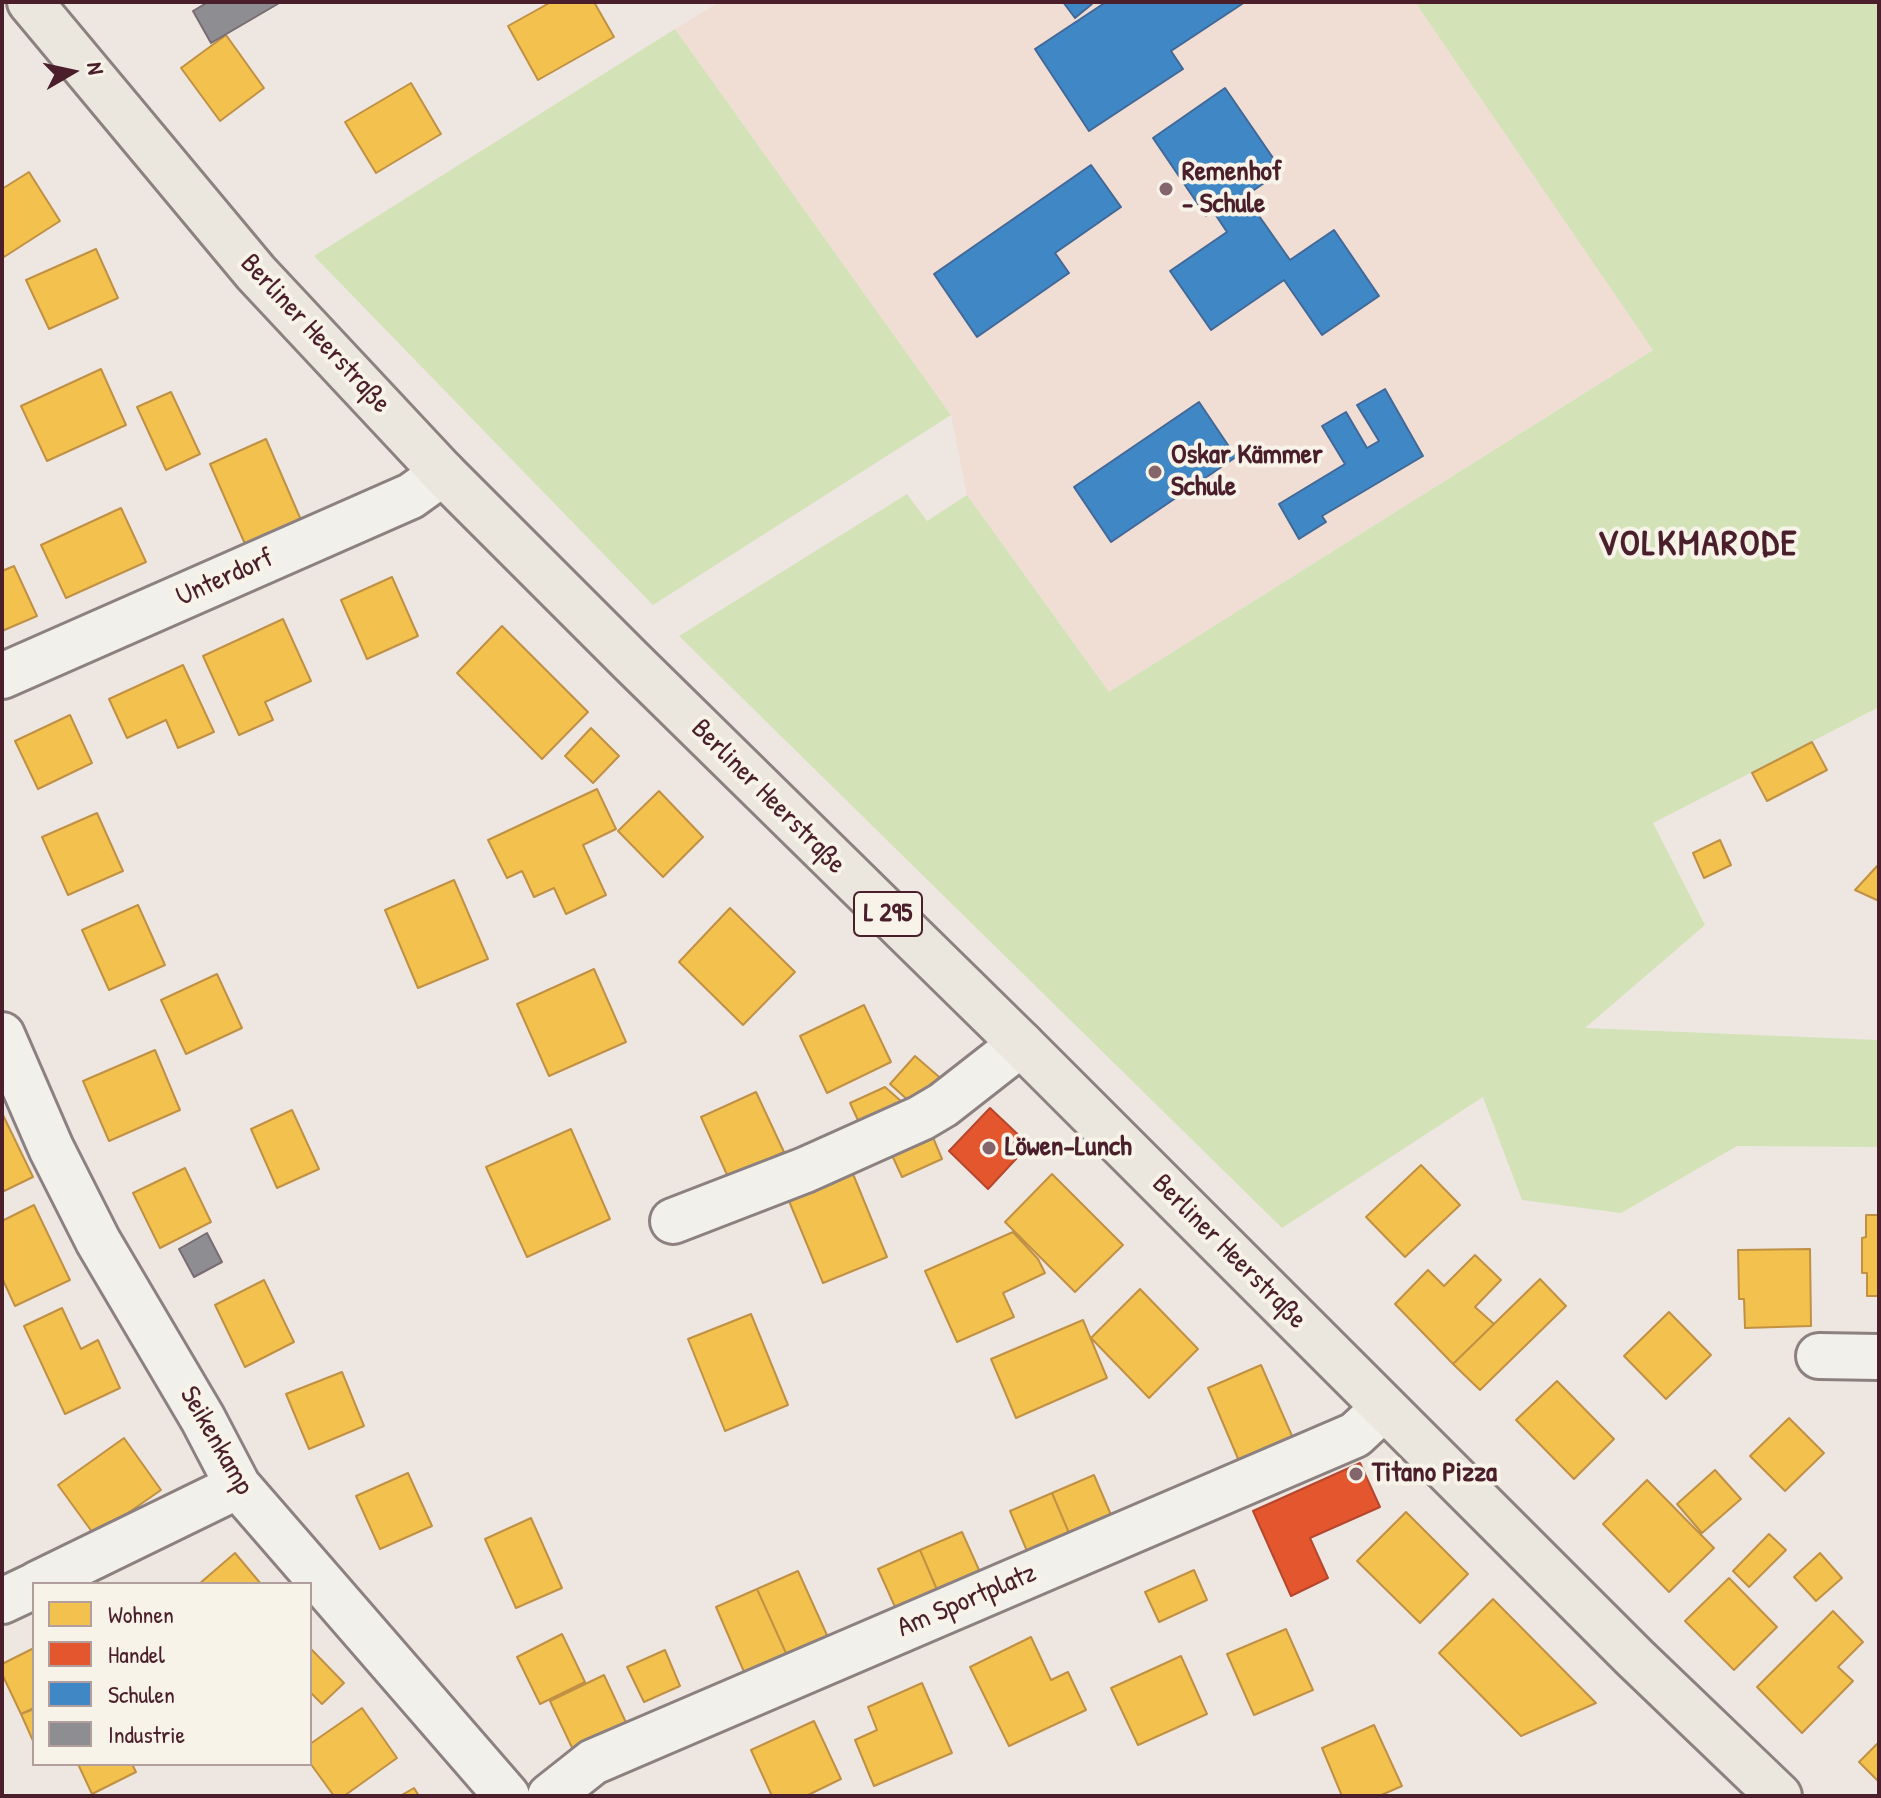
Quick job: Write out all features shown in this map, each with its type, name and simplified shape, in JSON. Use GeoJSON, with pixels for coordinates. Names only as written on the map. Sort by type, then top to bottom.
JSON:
{"type":"FeatureCollection","features":[{"type":"Feature","properties":{"kind":"main road","name":"Berliner Heerstraße"},"geometry":{"type":"LineString","coordinates":[[30,2],[256,273],[443,473],[651,682],[1021,1044],[1635,1658],[1779,1796]]}},
{"type":"Feature","properties":{"kind":"street","name":"Unterdorf"},"geometry":{"type":"LineString","coordinates":[[2,676],[411,496],[443,473]]}},
{"type":"Feature","properties":{"kind":"street","name":"Seikenkamp"},"geometry":{"type":"LineString","coordinates":[[2,1035],[51,1148],[98,1241],[203,1419],[238,1486],[507,1796]]}},
{"type":"Feature","properties":{"kind":"street"},"geometry":{"type":"LineString","coordinates":[[673,1221],[805,1170],[921,1118],[943,1105],[1021,1044]]}},
{"type":"Feature","properties":{"kind":"street"},"geometry":{"type":"LineString","coordinates":[[1819,1356],[1879,1357]]}},
{"type":"Feature","properties":{"kind":"street","name":"Am Sportplatz"},"geometry":{"type":"LineString","coordinates":[[550,1796],[593,1762],[1355,1435],[1384,1408]]}},
{"type":"Feature","properties":{"kind":"street"},"geometry":{"type":"LineString","coordinates":[[42,1582],[238,1486]]}},
{"type":"Feature","properties":{"kind":"street"},"geometry":{"type":"LineString","coordinates":[[2,1601],[32,1587]]}},
{"type":"Feature","properties":{"kind":"shaded area","name":"Remenhof - Schule"},"geometry":{"type":"Polygon","coordinates":[[[719,2],[1415,2],[1654,349],[1109,692],[967,495],[951,415],[675,29],[719,2]]]}},
{"type":"Feature","properties":{"kind":"green space"},"geometry":{"type":"Polygon","coordinates":[[[1415,2],[1879,2],[1879,707],[1653,823],[1705,925],[1585,1028],[1879,1040],[1879,1147],[1737,1146],[1621,1213],[1522,1200],[1483,1097],[1282,1228],[679,636],[907,494],[927,521],[967,495],[1109,692],[1653,350],[1415,2]]]}},
{"type":"Feature","properties":{"kind":"green space"},"geometry":{"type":"Polygon","coordinates":[[[675,29],[951,415],[653,605],[314,256],[675,29]]]}},
{"type":"Feature","properties":{"kind":"building: Wohnen"},"geometry":{"type":"Polygon","coordinates":[[[551,2],[594,2],[614,37],[538,80],[508,26],[551,2]]]}},
{"type":"Feature","properties":{"kind":"building: Wohnen"},"geometry":{"type":"Polygon","coordinates":[[[226,35],[264,88],[220,121],[181,68],[226,35]]]}},
{"type":"Feature","properties":{"kind":"building: Wohnen"},"geometry":{"type":"Polygon","coordinates":[[[411,83],[441,134],[376,173],[345,122],[411,83]]]}},
{"type":"Feature","properties":{"kind":"building: Wohnen"},"geometry":{"type":"Polygon","coordinates":[[[29,172],[60,221],[4,257],[2,189],[29,172]]]}},
{"type":"Feature","properties":{"kind":"building: Wohnen"},"geometry":{"type":"Polygon","coordinates":[[[96,249],[118,298],[49,329],[26,280],[96,249]]]}},
{"type":"Feature","properties":{"kind":"building: Wohnen"},"geometry":{"type":"Polygon","coordinates":[[[101,369],[126,425],[47,461],[21,406],[101,369]]]}},
{"type":"Feature","properties":{"kind":"building: Wohnen"},"geometry":{"type":"Polygon","coordinates":[[[171,392],[200,454],[166,470],[137,407],[171,392]]]}},
{"type":"Feature","properties":{"kind":"building: Wohnen"},"geometry":{"type":"Polygon","coordinates":[[[266,439],[301,520],[245,544],[210,464],[266,439]]]}},
{"type":"Feature","properties":{"kind":"building: Wohnen"},"geometry":{"type":"Polygon","coordinates":[[[121,508],[146,562],[66,598],[41,545],[121,508]]]}},
{"type":"Feature","properties":{"kind":"building: Wohnen"},"geometry":{"type":"Polygon","coordinates":[[[14,566],[37,616],[2,631],[2,571],[14,566]]]}},
{"type":"Feature","properties":{"kind":"building: Wohnen"},"geometry":{"type":"Polygon","coordinates":[[[392,577],[418,636],[367,659],[341,600],[392,577]]]}},
{"type":"Feature","properties":{"kind":"building: Wohnen"},"geometry":{"type":"Polygon","coordinates":[[[283,619],[311,681],[265,702],[273,720],[239,735],[203,656],[283,619]]]}},
{"type":"Feature","properties":{"kind":"building: Wohnen"},"geometry":{"type":"Polygon","coordinates":[[[502,626],[588,712],[542,759],[457,673],[502,626]]]}},
{"type":"Feature","properties":{"kind":"building: Wohnen"},"geometry":{"type":"Polygon","coordinates":[[[183,665],[214,732],[178,748],[166,720],[127,738],[109,699],[183,665]]]}},
{"type":"Feature","properties":{"kind":"building: Wohnen"},"geometry":{"type":"Polygon","coordinates":[[[70,715],[92,763],[38,789],[15,741],[70,715]]]}},
{"type":"Feature","properties":{"kind":"building: Wohnen"},"geometry":{"type":"Polygon","coordinates":[[[591,728],[619,756],[593,783],[565,756],[591,728]]]}},
{"type":"Feature","properties":{"kind":"building: Wohnen"},"geometry":{"type":"Polygon","coordinates":[[[1812,742],[1827,770],[1767,801],[1752,773],[1812,742]]]}},
{"type":"Feature","properties":{"kind":"building: Wohnen"},"geometry":{"type":"Polygon","coordinates":[[[597,789],[616,829],[583,845],[606,895],[566,914],[554,888],[534,897],[522,871],[507,878],[488,840],[597,789]]]}},
{"type":"Feature","properties":{"kind":"building: Wohnen"},"geometry":{"type":"Polygon","coordinates":[[[659,791],[703,837],[663,877],[618,831],[659,791]]]}},
{"type":"Feature","properties":{"kind":"building: Wohnen"},"geometry":{"type":"Polygon","coordinates":[[[97,813],[123,871],[68,895],[42,837],[97,813]]]}},
{"type":"Feature","properties":{"kind":"building: Wohnen"},"geometry":{"type":"Polygon","coordinates":[[[1720,840],[1731,865],[1704,878],[1693,853],[1720,840]]]}},
{"type":"Feature","properties":{"kind":"building: Wohnen"},"geometry":{"type":"Polygon","coordinates":[[[1879,864],[1879,901],[1855,890],[1879,864]]]}},
{"type":"Feature","properties":{"kind":"building: Wohnen"},"geometry":{"type":"Polygon","coordinates":[[[454,880],[488,959],[418,988],[385,910],[454,880]]]}},
{"type":"Feature","properties":{"kind":"building: Wohnen"},"geometry":{"type":"Polygon","coordinates":[[[138,905],[165,965],[109,990],[82,930],[138,905]]]}},
{"type":"Feature","properties":{"kind":"building: Wohnen"},"geometry":{"type":"Polygon","coordinates":[[[730,908],[795,972],[743,1025],[679,962],[730,908]]]}},
{"type":"Feature","properties":{"kind":"building: Wohnen"},"geometry":{"type":"Polygon","coordinates":[[[594,969],[626,1042],[549,1076],[517,1004],[594,969]]]}},
{"type":"Feature","properties":{"kind":"building: Wohnen"},"geometry":{"type":"Polygon","coordinates":[[[217,974],[242,1028],[186,1054],[161,1000],[217,974]]]}},
{"type":"Feature","properties":{"kind":"building: Wohnen"},"geometry":{"type":"Polygon","coordinates":[[[864,1005],[891,1062],[827,1093],[800,1036],[864,1005]]]}},
{"type":"Feature","properties":{"kind":"building: Wohnen"},"geometry":{"type":"Polygon","coordinates":[[[155,1050],[180,1110],[109,1141],[83,1081],[155,1050]]]}},
{"type":"Feature","properties":{"kind":"building: Wohnen"},"geometry":{"type":"Polygon","coordinates":[[[915,1056],[945,1082],[920,1111],[890,1084],[915,1056]]]}},
{"type":"Feature","properties":{"kind":"building: Wohnen"},"geometry":{"type":"Polygon","coordinates":[[[885,1087],[910,1109],[863,1131],[850,1103],[885,1087]]]}},
{"type":"Feature","properties":{"kind":"building: Wohnen"},"geometry":{"type":"Polygon","coordinates":[[[756,1092],[784,1152],[728,1177],[701,1117],[756,1092]]]}},
{"type":"Feature","properties":{"kind":"building: Wohnen"},"geometry":{"type":"Polygon","coordinates":[[[292,1110],[319,1169],[277,1188],[251,1129],[292,1110]]]}},
{"type":"Feature","properties":{"kind":"building: Wohnen"},"geometry":{"type":"Polygon","coordinates":[[[2,1113],[33,1177],[2,1192],[2,1113]]]}},
{"type":"Feature","properties":{"kind":"building: Wohnen"},"geometry":{"type":"Polygon","coordinates":[[[571,1129],[610,1219],[527,1257],[486,1167],[571,1129]]]}},
{"type":"Feature","properties":{"kind":"building: Wohnen"},"geometry":{"type":"Polygon","coordinates":[[[932,1135],[942,1159],[902,1177],[891,1153],[932,1135]]]}},
{"type":"Feature","properties":{"kind":"building: Wohnen"},"geometry":{"type":"Polygon","coordinates":[[[1421,1165],[1460,1205],[1405,1257],[1366,1217],[1421,1165]]]}},
{"type":"Feature","properties":{"kind":"building: Wohnen"},"geometry":{"type":"Polygon","coordinates":[[[185,1168],[211,1222],[160,1248],[133,1193],[185,1168]]]}},
{"type":"Feature","properties":{"kind":"building: Wohnen"},"geometry":{"type":"Polygon","coordinates":[[[853,1174],[887,1257],[823,1283],[789,1201],[853,1174]]]}},
{"type":"Feature","properties":{"kind":"building: Wohnen"},"geometry":{"type":"Polygon","coordinates":[[[1052,1174],[1123,1245],[1075,1292],[1005,1222],[1052,1174]]]}},
{"type":"Feature","properties":{"kind":"building: Wohnen"},"geometry":{"type":"Polygon","coordinates":[[[34,1205],[70,1280],[15,1306],[2,1278],[2,1221],[34,1205]]]}},
{"type":"Feature","properties":{"kind":"building: Wohnen"},"geometry":{"type":"Polygon","coordinates":[[[1866,1215],[1879,1215],[1879,1296],[1867,1296],[1867,1273],[1862,1273],[1862,1238],[1866,1237],[1866,1215]]]}},
{"type":"Feature","properties":{"kind":"building: Wohnen"},"geometry":{"type":"Polygon","coordinates":[[[1013,1232],[1038,1259],[1045,1273],[1003,1293],[1014,1317],[957,1342],[925,1271],[1013,1232]]]}},
{"type":"Feature","properties":{"kind":"building: Wohnen"},"geometry":{"type":"Polygon","coordinates":[[[1810,1249],[1811,1326],[1745,1328],[1744,1299],[1739,1299],[1738,1250],[1810,1249]]]}},
{"type":"Feature","properties":{"kind":"building: Wohnen"},"geometry":{"type":"Polygon","coordinates":[[[1475,1255],[1501,1280],[1475,1307],[1494,1324],[1453,1364],[1395,1304],[1428,1270],[1444,1286],[1475,1255]]]}},
{"type":"Feature","properties":{"kind":"building: Wohnen"},"geometry":{"type":"Polygon","coordinates":[[[1540,1279],[1566,1306],[1480,1390],[1453,1364],[1540,1279]]]}},
{"type":"Feature","properties":{"kind":"building: Wohnen"},"geometry":{"type":"Polygon","coordinates":[[[264,1280],[294,1342],[245,1367],[215,1305],[264,1280]]]}},
{"type":"Feature","properties":{"kind":"building: Wohnen"},"geometry":{"type":"Polygon","coordinates":[[[1140,1289],[1198,1349],[1149,1398],[1091,1338],[1140,1289]]]}},
{"type":"Feature","properties":{"kind":"building: Wohnen"},"geometry":{"type":"Polygon","coordinates":[[[62,1308],[81,1349],[98,1340],[120,1388],[65,1414],[24,1326],[62,1308]]]}},
{"type":"Feature","properties":{"kind":"building: Wohnen"},"geometry":{"type":"Polygon","coordinates":[[[1669,1312],[1711,1355],[1666,1399],[1624,1356],[1669,1312]]]}},
{"type":"Feature","properties":{"kind":"building: Wohnen"},"geometry":{"type":"Polygon","coordinates":[[[751,1314],[788,1405],[725,1431],[688,1339],[751,1314]]]}},
{"type":"Feature","properties":{"kind":"building: Wohnen"},"geometry":{"type":"Polygon","coordinates":[[[1083,1320],[1107,1378],[1016,1418],[991,1359],[1083,1320]]]}},
{"type":"Feature","properties":{"kind":"building: Wohnen"},"geometry":{"type":"Polygon","coordinates":[[[1261,1365],[1296,1445],[1242,1468],[1208,1388],[1261,1365]]]}},
{"type":"Feature","properties":{"kind":"building: Wohnen"},"geometry":{"type":"Polygon","coordinates":[[[342,1372],[364,1426],[309,1449],[286,1394],[342,1372]]]}},
{"type":"Feature","properties":{"kind":"building: Wohnen"},"geometry":{"type":"Polygon","coordinates":[[[1557,1381],[1614,1439],[1574,1479],[1516,1420],[1557,1381]]]}},
{"type":"Feature","properties":{"kind":"building: Wohnen"},"geometry":{"type":"Polygon","coordinates":[[[1789,1418],[1824,1453],[1785,1491],[1750,1456],[1789,1418]]]}},
{"type":"Feature","properties":{"kind":"building: Wohnen"},"geometry":{"type":"Polygon","coordinates":[[[124,1438],[161,1490],[95,1536],[58,1485],[124,1438]]]}},
{"type":"Feature","properties":{"kind":"building: Wohnen"},"geometry":{"type":"Polygon","coordinates":[[[1715,1470],[1741,1499],[1702,1533],[1677,1504],[1715,1470]]]}},
{"type":"Feature","properties":{"kind":"building: Wohnen"},"geometry":{"type":"Polygon","coordinates":[[[408,1473],[432,1526],[380,1549],[356,1496],[408,1473]]]}},
{"type":"Feature","properties":{"kind":"building: Wohnen"},"geometry":{"type":"Polygon","coordinates":[[[1094,1475],[1114,1522],[1072,1540],[1052,1493],[1094,1475]]]}},
{"type":"Feature","properties":{"kind":"building: Wohnen"},"geometry":{"type":"Polygon","coordinates":[[[1647,1480],[1714,1548],[1669,1592],[1603,1524],[1647,1480]]]}},
{"type":"Feature","properties":{"kind":"building: Wohnen"},"geometry":{"type":"Polygon","coordinates":[[[1052,1493],[1072,1540],[1030,1558],[1010,1511],[1052,1493]]]}},
{"type":"Feature","properties":{"kind":"building: Wohnen"},"geometry":{"type":"Polygon","coordinates":[[[1406,1512],[1468,1574],[1420,1623],[1357,1561],[1406,1512]]]}},
{"type":"Feature","properties":{"kind":"building: Wohnen"},"geometry":{"type":"Polygon","coordinates":[[[531,1518],[562,1588],[516,1608],[485,1539],[531,1518]]]}},
{"type":"Feature","properties":{"kind":"building: Wohnen"},"geometry":{"type":"Polygon","coordinates":[[[962,1532],[984,1581],[941,1599],[920,1550],[962,1532]]]}},
{"type":"Feature","properties":{"kind":"building: Wohnen"},"geometry":{"type":"Polygon","coordinates":[[[1769,1534],[1786,1550],[1749,1587],[1733,1571],[1769,1534]]]}},
{"type":"Feature","properties":{"kind":"building: Wohnen"},"geometry":{"type":"Polygon","coordinates":[[[920,1550],[941,1599],[900,1618],[878,1569],[920,1550]]]}},
{"type":"Feature","properties":{"kind":"building: Wohnen"},"geometry":{"type":"Polygon","coordinates":[[[235,1553],[259,1582],[201,1582],[235,1553]]]}},
{"type":"Feature","properties":{"kind":"building: Wohnen"},"geometry":{"type":"Polygon","coordinates":[[[1820,1553],[1842,1578],[1816,1601],[1794,1577],[1820,1553]]]}},
{"type":"Feature","properties":{"kind":"building: Wohnen"},"geometry":{"type":"Polygon","coordinates":[[[1194,1570],[1207,1600],[1159,1622],[1145,1592],[1194,1570]]]}},
{"type":"Feature","properties":{"kind":"building: Wohnen"},"geometry":{"type":"Polygon","coordinates":[[[798,1571],[831,1644],[790,1662],[757,1589],[798,1571]]]}},
{"type":"Feature","properties":{"kind":"building: Wohnen"},"geometry":{"type":"Polygon","coordinates":[[[1729,1578],[1777,1627],[1734,1670],[1685,1621],[1729,1578]]]}},
{"type":"Feature","properties":{"kind":"building: Wohnen"},"geometry":{"type":"Polygon","coordinates":[[[757,1589],[790,1662],[748,1681],[716,1607],[757,1589]]]}},
{"type":"Feature","properties":{"kind":"building: Wohnen"},"geometry":{"type":"Polygon","coordinates":[[[1493,1599],[1596,1703],[1521,1736],[1439,1653],[1493,1599]]]}},
{"type":"Feature","properties":{"kind":"building: Wohnen"},"geometry":{"type":"Polygon","coordinates":[[[1833,1611],[1863,1642],[1838,1667],[1853,1681],[1802,1733],[1757,1687],[1833,1611]]]}},
{"type":"Feature","properties":{"kind":"building: Wohnen"},"geometry":{"type":"Polygon","coordinates":[[[1286,1629],[1313,1690],[1254,1715],[1227,1654],[1286,1629]]]}},
{"type":"Feature","properties":{"kind":"building: Wohnen"},"geometry":{"type":"Polygon","coordinates":[[[562,1634],[585,1682],[540,1704],[517,1657],[562,1634]]]}},
{"type":"Feature","properties":{"kind":"building: Wohnen"},"geometry":{"type":"Polygon","coordinates":[[[1031,1637],[1051,1680],[1068,1672],[1086,1710],[1009,1746],[970,1667],[1031,1637]]]}},
{"type":"Feature","properties":{"kind":"building: Wohnen"},"geometry":{"type":"Polygon","coordinates":[[[32,1649],[32,1709],[21,1714],[2,1674],[2,1664],[32,1649]]]}},
{"type":"Feature","properties":{"kind":"building: Wohnen"},"geometry":{"type":"Polygon","coordinates":[[[312,1650],[344,1683],[322,1704],[312,1694],[312,1650]]]}},
{"type":"Feature","properties":{"kind":"building: Wohnen"},"geometry":{"type":"Polygon","coordinates":[[[665,1650],[680,1686],[644,1702],[627,1667],[665,1650]]]}},
{"type":"Feature","properties":{"kind":"building: Wohnen"},"geometry":{"type":"Polygon","coordinates":[[[1181,1656],[1207,1714],[1138,1745],[1111,1688],[1181,1656]]]}},
{"type":"Feature","properties":{"kind":"building: Wohnen"},"geometry":{"type":"Polygon","coordinates":[[[604,1675],[629,1729],[575,1754],[550,1701],[604,1675]]]}},
{"type":"Feature","properties":{"kind":"building: Wohnen"},"geometry":{"type":"Polygon","coordinates":[[[922,1683],[952,1753],[874,1786],[855,1740],[877,1730],[868,1707],[922,1683]]]}},
{"type":"Feature","properties":{"kind":"building: Wohnen"},"geometry":{"type":"Polygon","coordinates":[[[362,1708],[397,1758],[344,1796],[334,1796],[312,1766],[312,1743],[362,1708]]]}},
{"type":"Feature","properties":{"kind":"building: Wohnen"},"geometry":{"type":"Polygon","coordinates":[[[32,1710],[32,1739],[21,1714],[32,1710]]]}},
{"type":"Feature","properties":{"kind":"building: Wohnen"},"geometry":{"type":"Polygon","coordinates":[[[814,1721],[841,1779],[806,1796],[772,1796],[751,1750],[814,1721]]]}},
{"type":"Feature","properties":{"kind":"building: Wohnen"},"geometry":{"type":"Polygon","coordinates":[[[1374,1725],[1402,1786],[1379,1796],[1342,1796],[1322,1748],[1374,1725]]]}},
{"type":"Feature","properties":{"kind":"building: Wohnen"},"geometry":{"type":"Polygon","coordinates":[[[1879,1742],[1879,1782],[1859,1762],[1879,1742]]]}},
{"type":"Feature","properties":{"kind":"building: Wohnen"},"geometry":{"type":"Polygon","coordinates":[[[79,1766],[133,1766],[136,1772],[92,1794],[79,1766]]]}},
{"type":"Feature","properties":{"kind":"building: Wohnen"},"geometry":{"type":"Polygon","coordinates":[[[414,1788],[419,1796],[400,1796],[414,1788]]]}},
{"type":"Feature","properties":{"kind":"building: Handel","name":"Löwen-Lunch"},"geometry":{"type":"Polygon","coordinates":[[[990,1108],[1029,1145],[988,1189],[949,1151],[990,1108]]]}},
{"type":"Feature","properties":{"kind":"building: Handel"},"geometry":{"type":"Polygon","coordinates":[[[1360,1463],[1380,1507],[1310,1538],[1328,1578],[1291,1596],[1253,1511],[1360,1463]]]}},
{"type":"Feature","properties":{"kind":"building: Schulen"},"geometry":{"type":"Polygon","coordinates":[[[1063,2],[1091,2],[1092,4],[1075,18],[1063,2]]]}},
{"type":"Feature","properties":{"kind":"building: Schulen"},"geometry":{"type":"Polygon","coordinates":[[[1106,2],[1245,2],[1171,51],[1183,69],[1089,131],[1035,49],[1106,2]]]}},
{"type":"Feature","properties":{"kind":"building: Schulen"},"geometry":{"type":"Polygon","coordinates":[[[1225,88],[1282,171],[1245,196],[1290,260],[1334,230],[1379,296],[1322,335],[1284,280],[1211,330],[1170,271],[1227,232],[1213,211],[1206,216],[1153,138],[1225,88]]]}},
{"type":"Feature","properties":{"kind":"building: Schulen"},"geometry":{"type":"Polygon","coordinates":[[[1091,165],[1121,207],[1055,253],[1069,273],[977,337],[934,274],[1091,165]]]}},
{"type":"Feature","properties":{"kind":"building: Schulen"},"geometry":{"type":"Polygon","coordinates":[[[1385,389],[1423,456],[1322,516],[1326,522],[1299,539],[1279,504],[1345,464],[1322,426],[1346,412],[1367,448],[1379,441],[1357,405],[1385,389]]]}},
{"type":"Feature","properties":{"kind":"building: Schulen","name":"Oskar Kämmer Schule"},"geometry":{"type":"Polygon","coordinates":[[[1199,402],[1236,457],[1111,542],[1074,487],[1199,402]]]}},
{"type":"Feature","properties":{"kind":"building: Industrie"},"geometry":{"type":"Polygon","coordinates":[[[208,2],[281,2],[211,43],[193,11],[208,2]]]}},
{"type":"Feature","properties":{"kind":"building: Industrie"},"geometry":{"type":"Polygon","coordinates":[[[207,1233],[222,1262],[194,1277],[179,1249],[207,1233]]]}},
{"type":"Feature","properties":{"kind":"place","name":"Remenhof - Schule"},"geometry":{"type":"Point","coordinates":[1166,189]}},
{"type":"Feature","properties":{"kind":"place","name":"Oskar Kämmer Schule"},"geometry":{"type":"Point","coordinates":[1155,472]}},
{"type":"Feature","properties":{"kind":"place","name":"Löwen-Lunch"},"geometry":{"type":"Point","coordinates":[989,1148]}},
{"type":"Feature","properties":{"kind":"place","name":"Titano Pizza"},"geometry":{"type":"Point","coordinates":[1356,1474]}},
{"type":"Feature","properties":{"kind":"district","name":"VOLKMARODE"},"geometry":{"type":"Point","coordinates":[1698,545]}}]}
